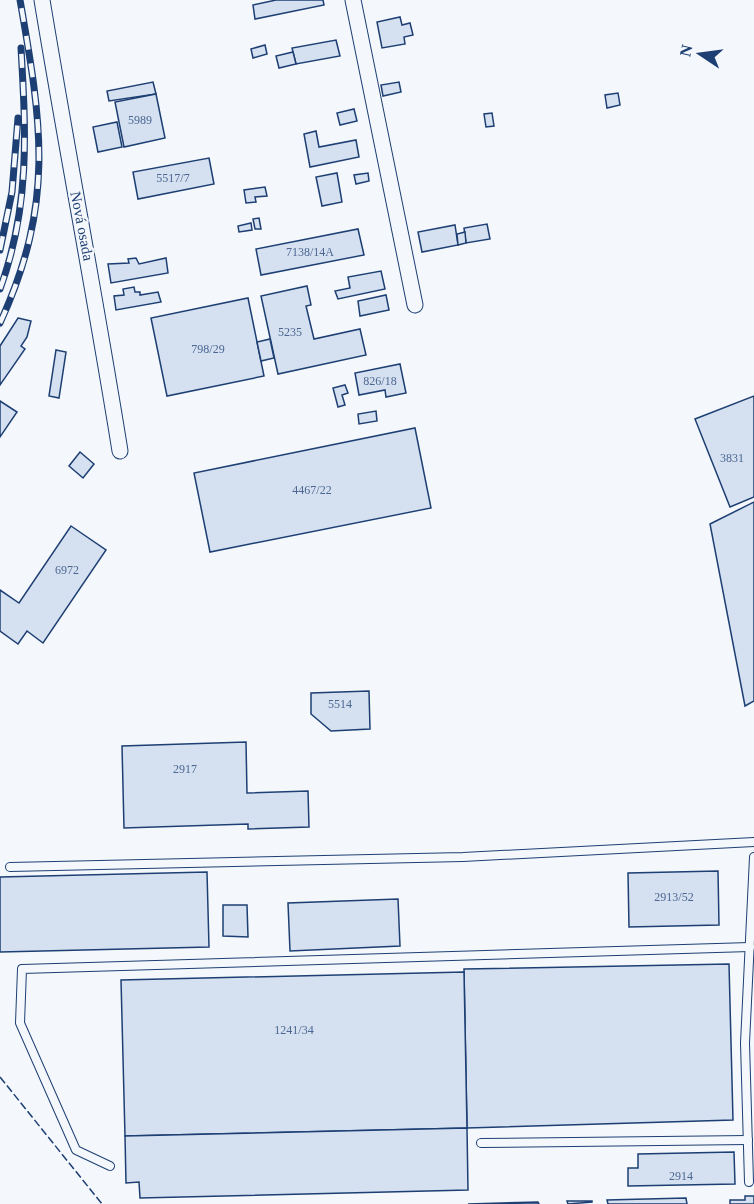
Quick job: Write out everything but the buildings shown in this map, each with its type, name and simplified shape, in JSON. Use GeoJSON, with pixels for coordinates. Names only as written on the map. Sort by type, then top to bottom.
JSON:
{"type":"FeatureCollection","features":[{"type":"Feature","properties":{"kind":"street","name":"Nová osada"},"geometry":{"type":"LineString","coordinates":[[42,0],[69,162],[92,273],[120,452]]}},
{"type":"Feature","properties":{"kind":"street"},"geometry":{"type":"LineString","coordinates":[[353,0],[415,305]]}},
{"type":"Feature","properties":{"kind":"lane"},"geometry":{"type":"LineString","coordinates":[[10,867],[463,857],[754,842]]}},
{"type":"Feature","properties":{"kind":"lane"},"geometry":{"type":"LineString","coordinates":[[749,1182],[745,1043],[754,856]]}},
{"type":"Feature","properties":{"kind":"lane"},"geometry":{"type":"LineString","coordinates":[[110,1166],[76,1150],[20,1023],[22,969],[750,947]]}},
{"type":"Feature","properties":{"kind":"lane"},"geometry":{"type":"LineString","coordinates":[[481,1143],[748,1140]]}},
{"type":"Feature","properties":{"kind":"railway"},"geometry":{"type":"LineString","coordinates":[[0,323],[18,280],[29,239],[36,201],[39,163],[34,86],[20,0]]}},
{"type":"Feature","properties":{"kind":"railway"},"geometry":{"type":"LineString","coordinates":[[0,289],[17,229],[24,170],[21,48]]}},
{"type":"Feature","properties":{"kind":"railway"},"geometry":{"type":"LineString","coordinates":[[0,250],[12,192],[18,118]]}},
{"type":"Feature","properties":{"kind":"fence"},"geometry":{"type":"LineString","coordinates":[[0,1077],[102,1204]]}}]}
